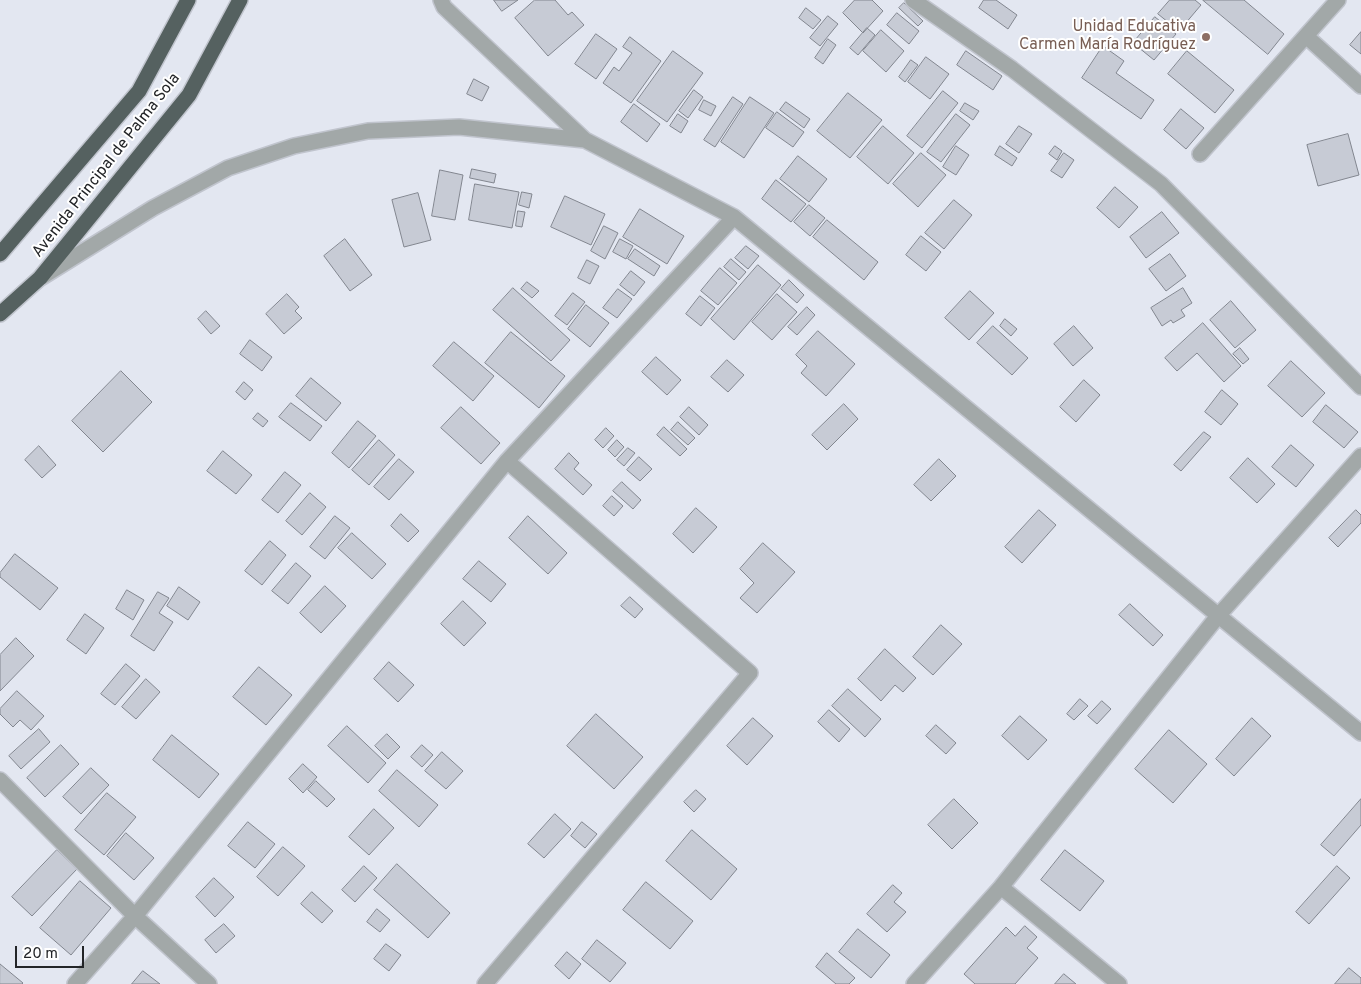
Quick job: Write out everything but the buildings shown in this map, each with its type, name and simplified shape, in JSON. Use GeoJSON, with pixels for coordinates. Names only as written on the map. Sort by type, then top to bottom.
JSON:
{"type":"FeatureCollection","features":[{"type":"Feature","properties":{"kind":"highway","name":"Avenida Principal de Palma Sola"},"geometry":{"type":"LineString","coordinates":[[0,254],[139,91],[188,0]]}},
{"type":"Feature","properties":{"kind":"highway","name":"Avenida Principal de Palma Sola"},"geometry":{"type":"LineString","coordinates":[[0,314],[40,278],[189,95],[240,0]]}},
{"type":"Feature","properties":{"kind":"street"},"geometry":{"type":"LineString","coordinates":[[441,0],[444,7],[585,140],[734,217],[1361,733]]}},
{"type":"Feature","properties":{"kind":"street"},"geometry":{"type":"LineString","coordinates":[[913,0],[1012,69],[1161,184],[1361,387]]}},
{"type":"Feature","properties":{"kind":"street"},"geometry":{"type":"LineString","coordinates":[[1200,154],[1338,0]]}},
{"type":"Feature","properties":{"kind":"street"},"geometry":{"type":"LineString","coordinates":[[1306,36],[1361,86]]}},
{"type":"Feature","properties":{"kind":"street"},"geometry":{"type":"LineString","coordinates":[[40,278],[153,208],[228,168],[294,146],[368,130],[459,127],[585,140]]}},
{"type":"Feature","properties":{"kind":"street"},"geometry":{"type":"LineString","coordinates":[[75,984],[135,916],[507,461],[734,217]]}},
{"type":"Feature","properties":{"kind":"street"},"geometry":{"type":"LineString","coordinates":[[914,984],[1002,888],[1218,616],[1361,456]]}},
{"type":"Feature","properties":{"kind":"street"},"geometry":{"type":"LineString","coordinates":[[485,984],[750,673],[507,461]]}},
{"type":"Feature","properties":{"kind":"street"},"geometry":{"type":"LineString","coordinates":[[0,780],[135,916],[209,984]]}},
{"type":"Feature","properties":{"kind":"street"},"geometry":{"type":"LineString","coordinates":[[1002,888],[1119,984]]}},
{"type":"Feature","properties":{"kind":"place","name":"Unidad Educativa Carmen María Rodríguez"},"geometry":{"type":"Point","coordinates":[1206,37]}}]}
